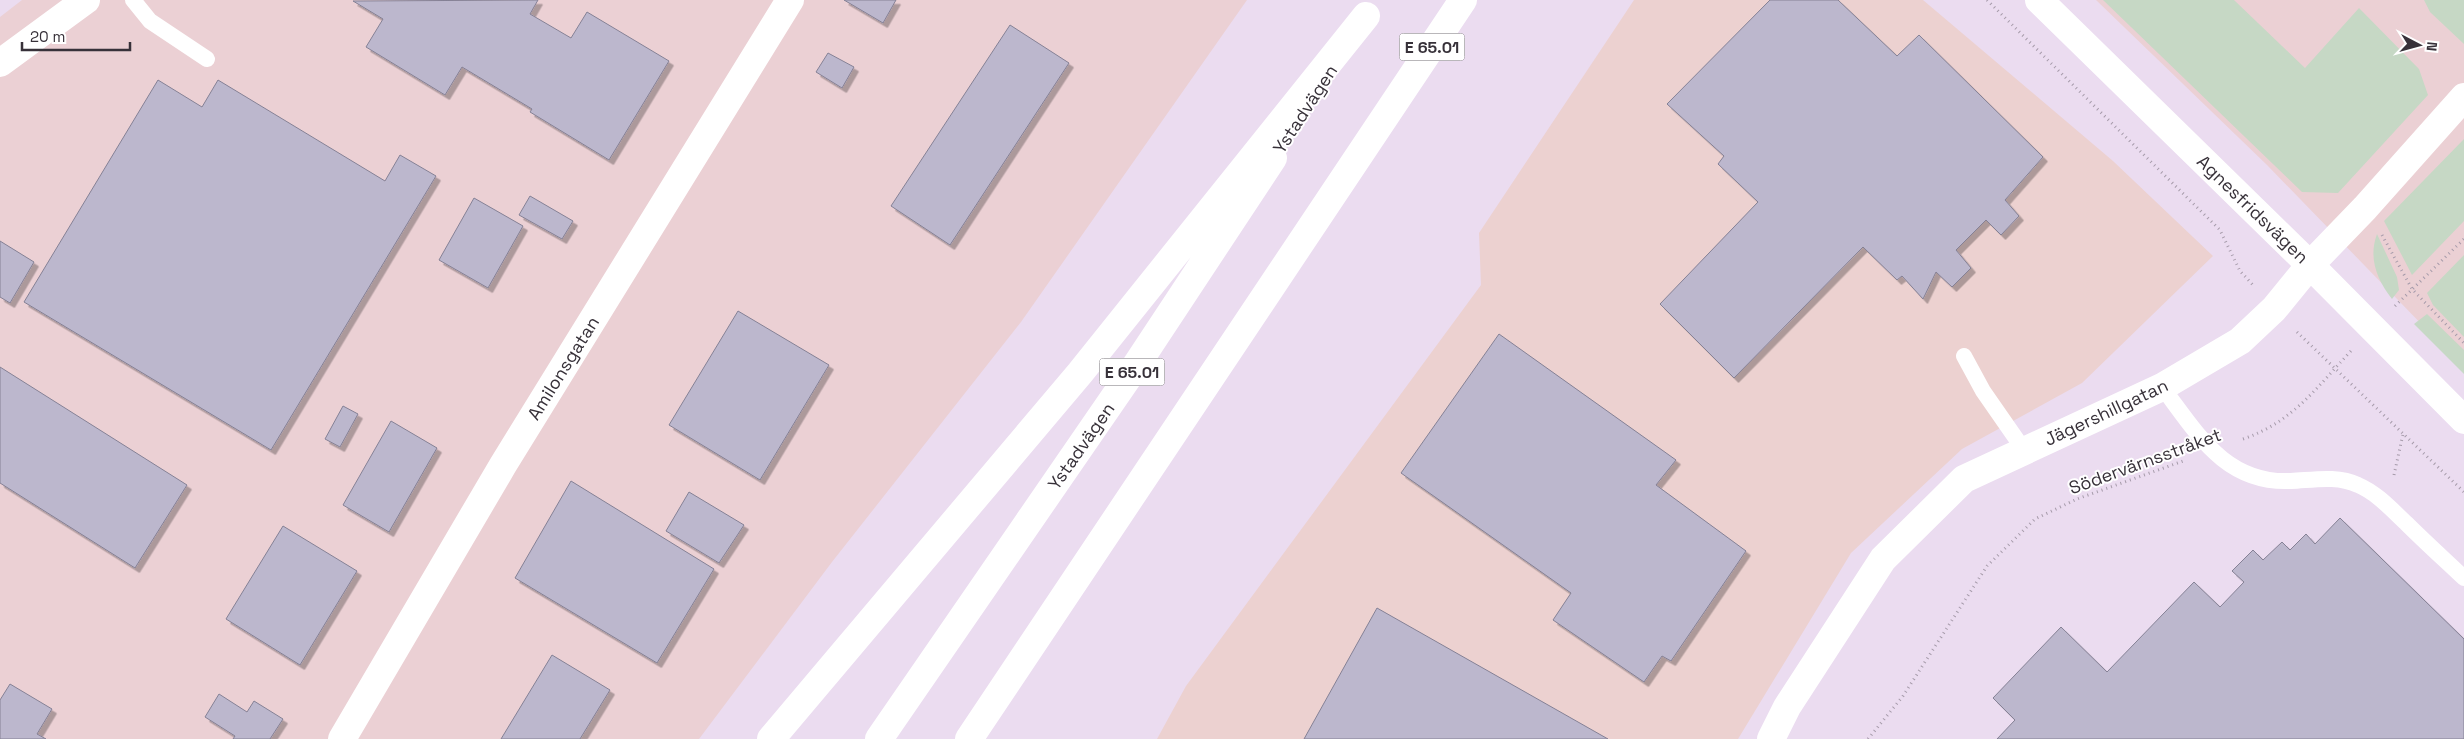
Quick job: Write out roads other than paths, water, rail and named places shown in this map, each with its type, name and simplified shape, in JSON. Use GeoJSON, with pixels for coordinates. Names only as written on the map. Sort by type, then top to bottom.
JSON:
{"type":"FeatureCollection","features":[{"type":"Feature","properties":{"kind":"main road"},"geometry":{"type":"LineString","coordinates":[[0,63],[86,0]]}},
{"type":"Feature","properties":{"kind":"main road","name":"Amilonsgatan"},"geometry":{"type":"LineString","coordinates":[[342,739],[503,465],[790,0]]}},
{"type":"Feature","properties":{"kind":"main road","name":"E 65.01"},"geometry":{"type":"LineString","coordinates":[[969,739],[1462,0]]}},
{"type":"Feature","properties":{"kind":"main road","name":"Agnesfridsvägen"},"geometry":{"type":"LineString","coordinates":[[2039,0],[2310,265],[2464,420]]}},
{"type":"Feature","properties":{"kind":"main road"},"geometry":{"type":"LineString","coordinates":[[771,739],[1080,373],[1372,8]]}},
{"type":"Feature","properties":{"kind":"main road","name":"Ystadvägen"},"geometry":{"type":"LineString","coordinates":[[879,739],[1131,374],[1372,8]]}},
{"type":"Feature","properties":{"kind":"main road","name":"Jägershillgatan"},"geometry":{"type":"LineString","coordinates":[[1771,739],[1788,706],[1883,559],[1964,479],[2162,387],[2240,341],[2274,309],[2310,265],[2365,208],[2464,97]]}},
{"type":"Feature","properties":{"kind":"lane"},"geometry":{"type":"LineString","coordinates":[[133,0],[150,21],[207,59]]}},
{"type":"Feature","properties":{"kind":"lane"},"geometry":{"type":"LineString","coordinates":[[1964,356],[1983,391],[2024,450]]}},
{"type":"Feature","properties":{"kind":"lane"},"geometry":{"type":"LineString","coordinates":[[2162,387],[2212,450],[2241,472],[2259,479],[2275,482],[2343,480],[2360,485],[2388,506],[2464,578]]}}]}
